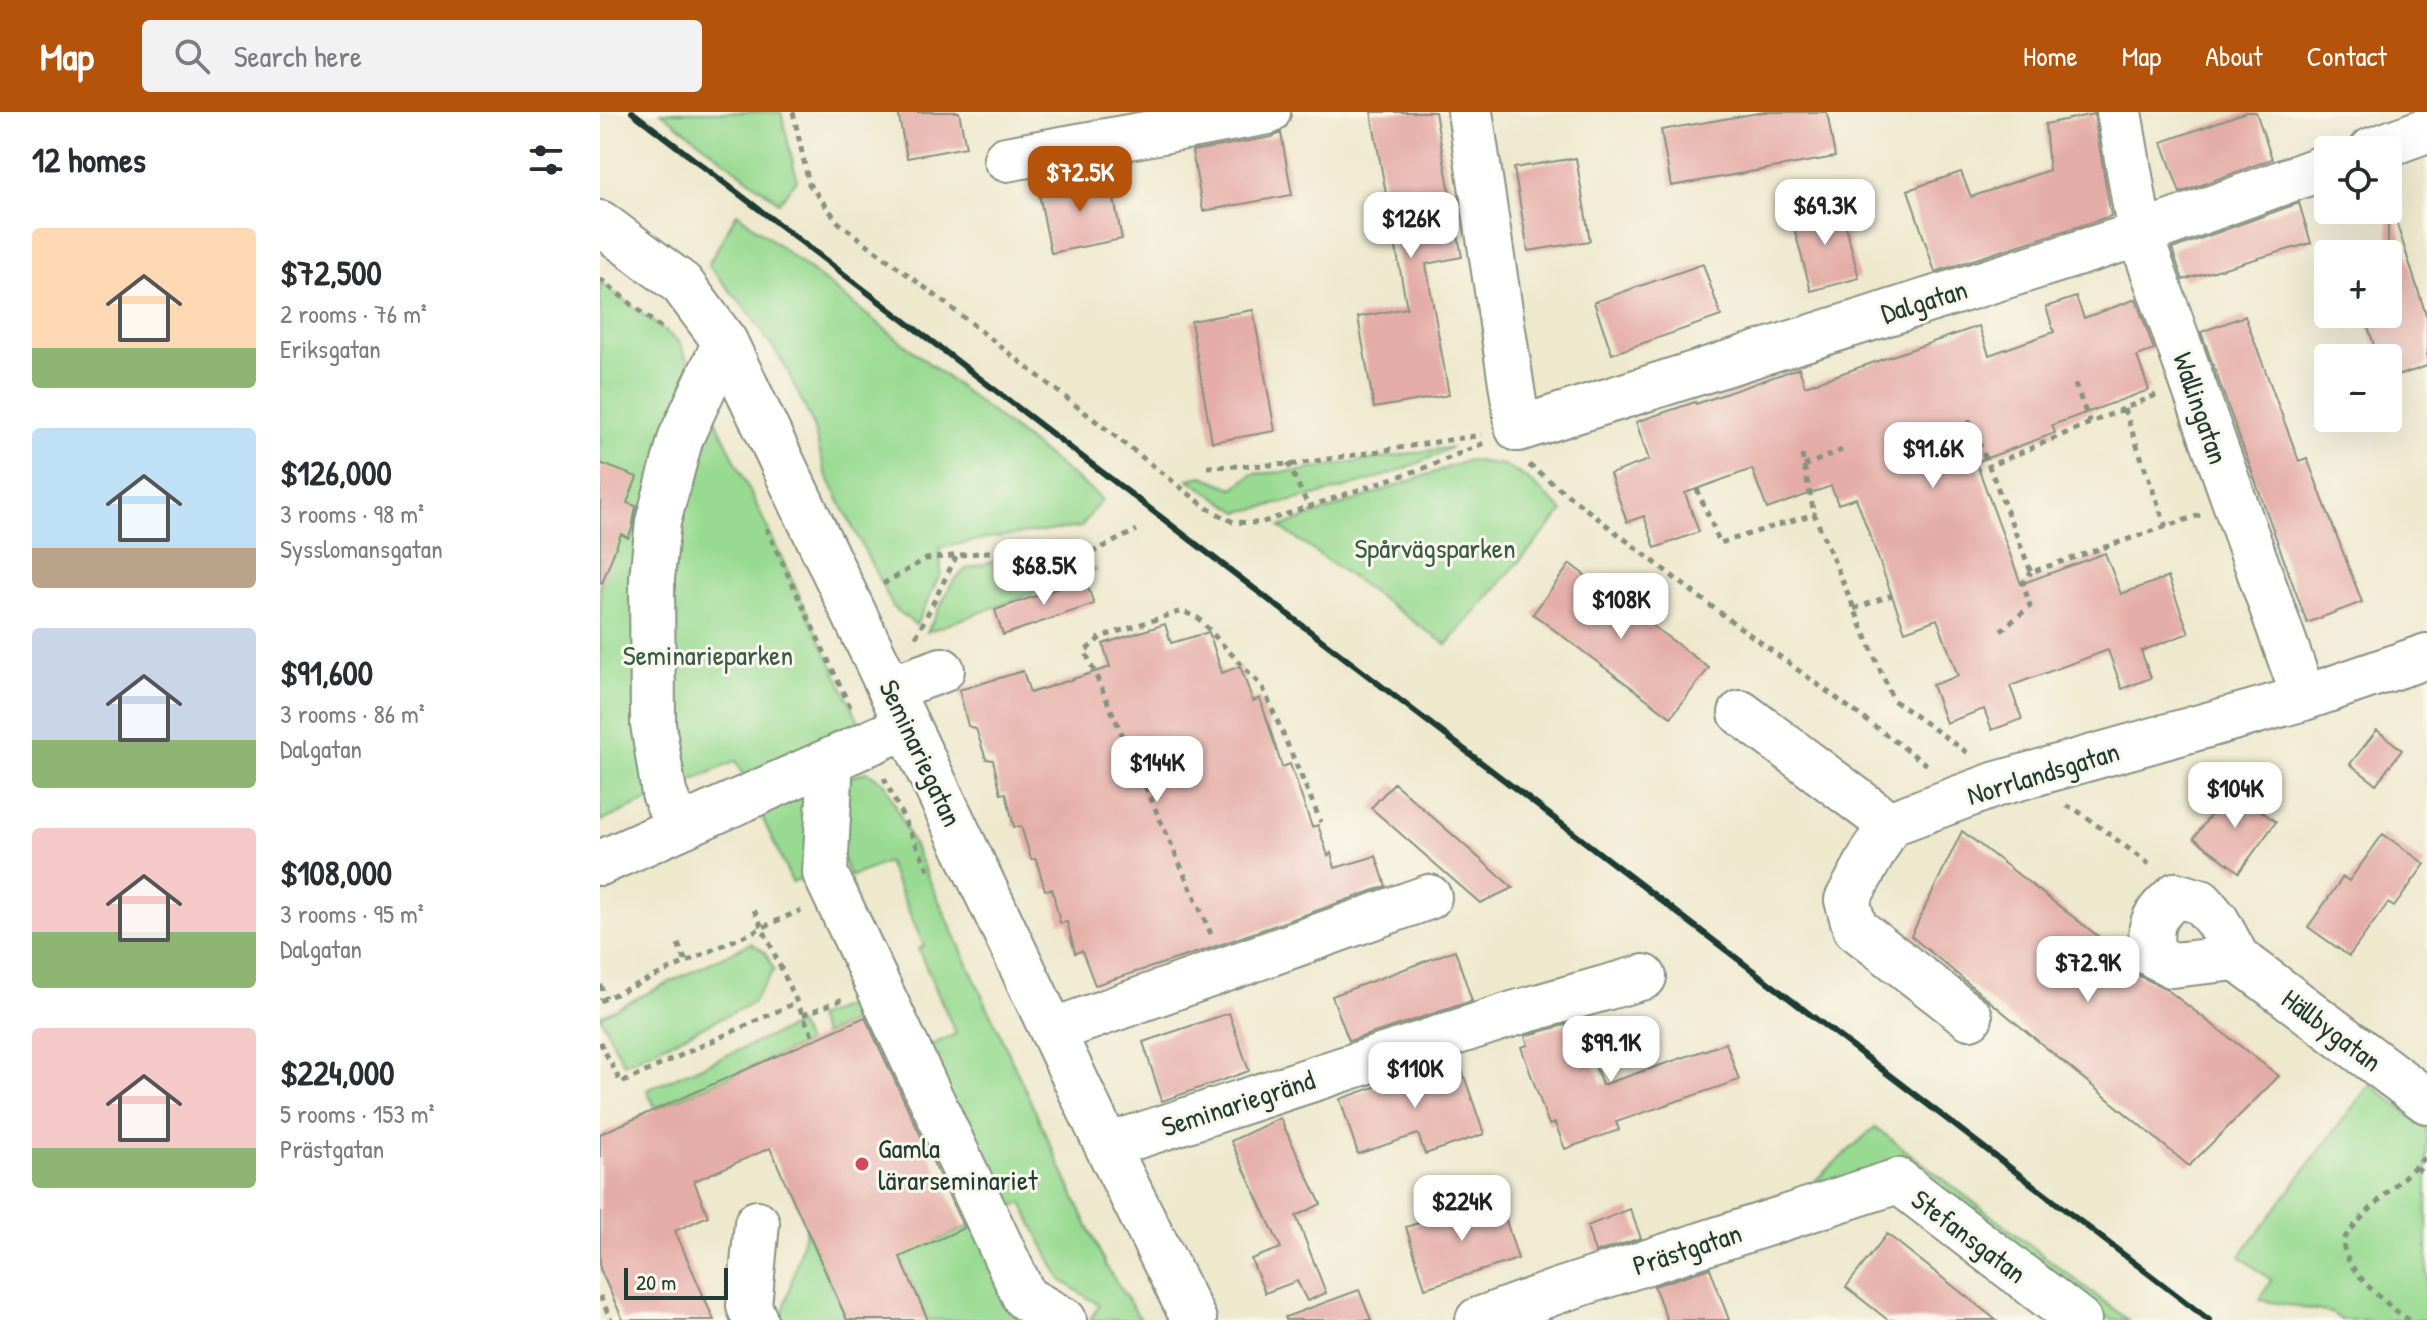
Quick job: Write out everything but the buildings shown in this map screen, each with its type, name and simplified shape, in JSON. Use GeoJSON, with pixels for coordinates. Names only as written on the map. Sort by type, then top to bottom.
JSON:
{"type":"FeatureCollection","features":[{"type":"Feature","properties":{"kind":"street"},"geometry":{"type":"LineString","coordinates":[[1006,159],[1268,112]]}},
{"type":"Feature","properties":{"kind":"street"},"geometry":{"type":"LineString","coordinates":[[1470,112],[1518,429]]}},
{"type":"Feature","properties":{"kind":"street","name":"Wallingatan"},"geometry":{"type":"LineString","coordinates":[[2119,112],[2140,234],[2304,698]]}},
{"type":"Feature","properties":{"kind":"street"},"geometry":{"type":"LineString","coordinates":[[2402,139],[2427,130]]}},
{"type":"Feature","properties":{"kind":"street","name":"Dalgatan"},"geometry":{"type":"LineString","coordinates":[[1518,429],[2140,234],[2314,171]]}},
{"type":"Feature","properties":{"kind":"street","name":"Seminariegatan"},"geometry":{"type":"LineString","coordinates":[[600,223],[682,284],[725,342],[1107,1146],[1194,1320]]}},
{"type":"Feature","properties":{"kind":"street"},"geometry":{"type":"LineString","coordinates":[[678,828],[664,793],[653,724],[652,578],[658,522],[681,437],[725,342]]}},
{"type":"Feature","properties":{"kind":"street","name":"Norrlandsgatan"},"geometry":{"type":"LineString","coordinates":[[1889,824],[2008,781],[2304,698],[2427,656]]}},
{"type":"Feature","properties":{"kind":"street"},"geometry":{"type":"LineString","coordinates":[[600,863],[849,752],[942,670]]}},
{"type":"Feature","properties":{"kind":"street"},"geometry":{"type":"LineString","coordinates":[[1741,713],[1889,824],[1847,900],[1855,928],[1970,1017]]}},
{"type":"Feature","properties":{"kind":"street"},"geometry":{"type":"LineString","coordinates":[[849,752],[825,873],[1025,1298],[1064,1320]]}},
{"type":"Feature","properties":{"kind":"street"},"geometry":{"type":"LineString","coordinates":[[2201,902],[2176,895],[2157,913],[2149,933],[2153,955],[2172,965],[2237,958]]}},
{"type":"Feature","properties":{"kind":"street"},"geometry":{"type":"LineString","coordinates":[[1052,1031],[1429,897]]}},
{"type":"Feature","properties":{"kind":"street","name":"Hällbygatan"},"geometry":{"type":"LineString","coordinates":[[2201,902],[2217,921],[2237,958],[2427,1101]]}},
{"type":"Feature","properties":{"kind":"street","name":"Seminariegränd"},"geometry":{"type":"LineString","coordinates":[[1107,1146],[1516,1013],[1644,977]]}},
{"type":"Feature","properties":{"kind":"street","name":"Prästgatan"},"geometry":{"type":"LineString","coordinates":[[1478,1320],[1565,1305],[1898,1181]]}},
{"type":"Feature","properties":{"kind":"street","name":"Stefansgatan"},"geometry":{"type":"LineString","coordinates":[[1898,1181],[2079,1320]]}},
{"type":"Feature","properties":{"kind":"street"},"geometry":{"type":"LineString","coordinates":[[755,1320],[749,1306],[757,1223]]}},
{"type":"Feature","properties":{"kind":"path"},"geometry":{"type":"LineString","coordinates":[[793,112],[809,184],[839,223],[1183,490],[1233,522],[1260,523],[1309,508],[1430,466],[1518,429]]}},
{"type":"Feature","properties":{"kind":"path"},"geometry":{"type":"LineString","coordinates":[[600,279],[668,333]]}},
{"type":"Feature","properties":{"kind":"path"},"geometry":{"type":"LineString","coordinates":[[1989,466],[2192,380]]}},
{"type":"Feature","properties":{"kind":"path"},"geometry":{"type":"LineString","coordinates":[[2075,384],[2090,423]]}},
{"type":"Feature","properties":{"kind":"path"},"geometry":{"type":"LineString","coordinates":[[2124,409],[2166,527]]}},
{"type":"Feature","properties":{"kind":"path"},"geometry":{"type":"LineString","coordinates":[[1969,420],[2031,572]]}},
{"type":"Feature","properties":{"kind":"path"},"geometry":{"type":"LineString","coordinates":[[1207,467],[1288,463],[1518,429]]}},
{"type":"Feature","properties":{"kind":"path"},"geometry":{"type":"LineString","coordinates":[[1518,429],[1518,456],[1711,606],[1933,769]]}},
{"type":"Feature","properties":{"kind":"path"},"geometry":{"type":"LineString","coordinates":[[1804,466],[1842,450]]}},
{"type":"Feature","properties":{"kind":"path"},"geometry":{"type":"LineString","coordinates":[[1802,455],[1814,514],[1893,700],[2008,781]]}},
{"type":"Feature","properties":{"kind":"path"},"geometry":{"type":"LineString","coordinates":[[1288,463],[1309,508]]}},
{"type":"Feature","properties":{"kind":"path"},"geometry":{"type":"LineString","coordinates":[[1697,489],[1720,543],[1814,514]]}},
{"type":"Feature","properties":{"kind":"path"},"geometry":{"type":"LineString","coordinates":[[2001,631],[2030,606],[2023,583],[2031,572],[2096,553],[2235,504]]}},
{"type":"Feature","properties":{"kind":"path"},"geometry":{"type":"LineString","coordinates":[[762,518],[849,752],[936,884]]}},
{"type":"Feature","properties":{"kind":"path"},"geometry":{"type":"LineString","coordinates":[[849,603],[926,559],[1013,549],[1091,553],[1137,530]]}},
{"type":"Feature","properties":{"kind":"path"},"geometry":{"type":"LineString","coordinates":[[899,707],[956,556]]}},
{"type":"Feature","properties":{"kind":"path"},"geometry":{"type":"LineString","coordinates":[[1854,609],[1892,595]]}},
{"type":"Feature","properties":{"kind":"path"},"geometry":{"type":"LineString","coordinates":[[1227,969],[1085,651],[1101,637],[1182,611],[1198,618],[1263,688],[1321,822]]}},
{"type":"Feature","properties":{"kind":"path"},"geometry":{"type":"LineString","coordinates":[[2062,805],[2075,809],[2201,902]]}},
{"type":"Feature","properties":{"kind":"path"},"geometry":{"type":"LineString","coordinates":[[600,985],[603,1000],[835,894]]}},
{"type":"Feature","properties":{"kind":"path"},"geometry":{"type":"LineString","coordinates":[[754,910],[814,1039]]}},
{"type":"Feature","properties":{"kind":"path"},"geometry":{"type":"LineString","coordinates":[[678,944],[686,962]]}},
{"type":"Feature","properties":{"kind":"path"},"geometry":{"type":"LineString","coordinates":[[600,1042],[621,1083],[797,1002]]}},
{"type":"Feature","properties":{"kind":"path"},"geometry":{"type":"LineString","coordinates":[[2409,1320],[2377,1294],[2354,1269],[2344,1252],[2344,1238],[2353,1225],[2427,1155]]}},
{"type":"Feature","properties":{"kind":"path"},"geometry":{"type":"LineString","coordinates":[[2416,1167],[2427,1175]]}},
{"type":"Feature","properties":{"kind":"path"},"geometry":{"type":"LineString","coordinates":[[600,1296],[611,1320]]}},
{"type":"Feature","properties":{"kind":"green space"},"geometry":{"type":"Polygon","coordinates":[[[661,112],[781,112],[797,180],[779,202],[661,112]]]}},
{"type":"Feature","properties":{"kind":"green space"},"geometry":{"type":"Polygon","coordinates":[[[737,213],[1102,499],[1081,527],[988,538],[940,548],[941,573],[916,625],[893,607],[825,472],[812,422],[784,364],[751,315],[708,265],[737,213]]]}},
{"type":"Feature","properties":{"kind":"green space","name":"Seminarieparken"},"geometry":{"type":"Polygon","coordinates":[[[600,282],[679,342],[865,734],[747,783],[736,761],[600,822],[600,282]]]}},
{"type":"Feature","properties":{"kind":"green space"},"geometry":{"type":"Polygon","coordinates":[[[1452,447],[1376,479],[1239,512],[1188,479],[1203,476],[1233,488],[1253,474],[1299,471],[1452,447]]]}},
{"type":"Feature","properties":{"kind":"green space","name":"Spårvägsparken"},"geometry":{"type":"Polygon","coordinates":[[[1469,460],[1503,465],[1525,477],[1563,511],[1447,645],[1280,527],[1469,460]]]}},
{"type":"Feature","properties":{"kind":"green space"},"geometry":{"type":"Polygon","coordinates":[[[1007,558],[1033,566],[1084,563],[1096,570],[927,632],[953,581],[966,569],[1007,558]]]}},
{"type":"Feature","properties":{"kind":"green space"},"geometry":{"type":"Polygon","coordinates":[[[867,772],[885,783],[1106,1266],[1141,1320],[1090,1320],[1099,1305],[1061,1280],[1022,1203],[997,1215],[926,1047],[956,1034],[918,949],[924,946],[887,862],[850,877],[833,835],[842,787],[852,776],[867,772]]]}},
{"type":"Feature","properties":{"kind":"green space"},"geometry":{"type":"Polygon","coordinates":[[[799,792],[817,805],[811,875],[792,882],[757,806],[799,792]]]}},
{"type":"Feature","properties":{"kind":"green space"},"geometry":{"type":"Polygon","coordinates":[[[751,943],[765,952],[774,970],[751,1004],[624,1064],[600,1016],[751,943]]]}},
{"type":"Feature","properties":{"kind":"green space"},"geometry":{"type":"Polygon","coordinates":[[[857,1001],[879,1010],[823,1035],[816,1018],[857,1001]]]}},
{"type":"Feature","properties":{"kind":"green space"},"geometry":{"type":"Polygon","coordinates":[[[798,1024],[806,1043],[656,1109],[647,1090],[798,1024]]]}},
{"type":"Feature","properties":{"kind":"green space"},"geometry":{"type":"Polygon","coordinates":[[[2370,1084],[2427,1129],[2427,1320],[2341,1320],[2332,1313],[2260,1300],[2271,1280],[2240,1256],[2370,1084]]]}},
{"type":"Feature","properties":{"kind":"green space"},"geometry":{"type":"Polygon","coordinates":[[[1875,1127],[2128,1320],[2112,1320],[1919,1172],[1801,1193],[1875,1127]]]}},
{"type":"Feature","properties":{"kind":"green space"},"geometry":{"type":"Polygon","coordinates":[[[974,1224],[1029,1320],[928,1320],[889,1234],[936,1241],[974,1224]]]}},
{"type":"Feature","properties":{"kind":"green space"},"geometry":{"type":"Polygon","coordinates":[[[806,1229],[847,1320],[781,1320],[806,1229]]]}},
{"type":"Feature","properties":{"kind":"railway"},"geometry":{"type":"LineString","coordinates":[[632,112],[2209,1320]]}},
{"type":"Feature","properties":{"kind":"place","name":"Gamla lärarseminariet"},"geometry":{"type":"Point","coordinates":[862,1164]}}]}
